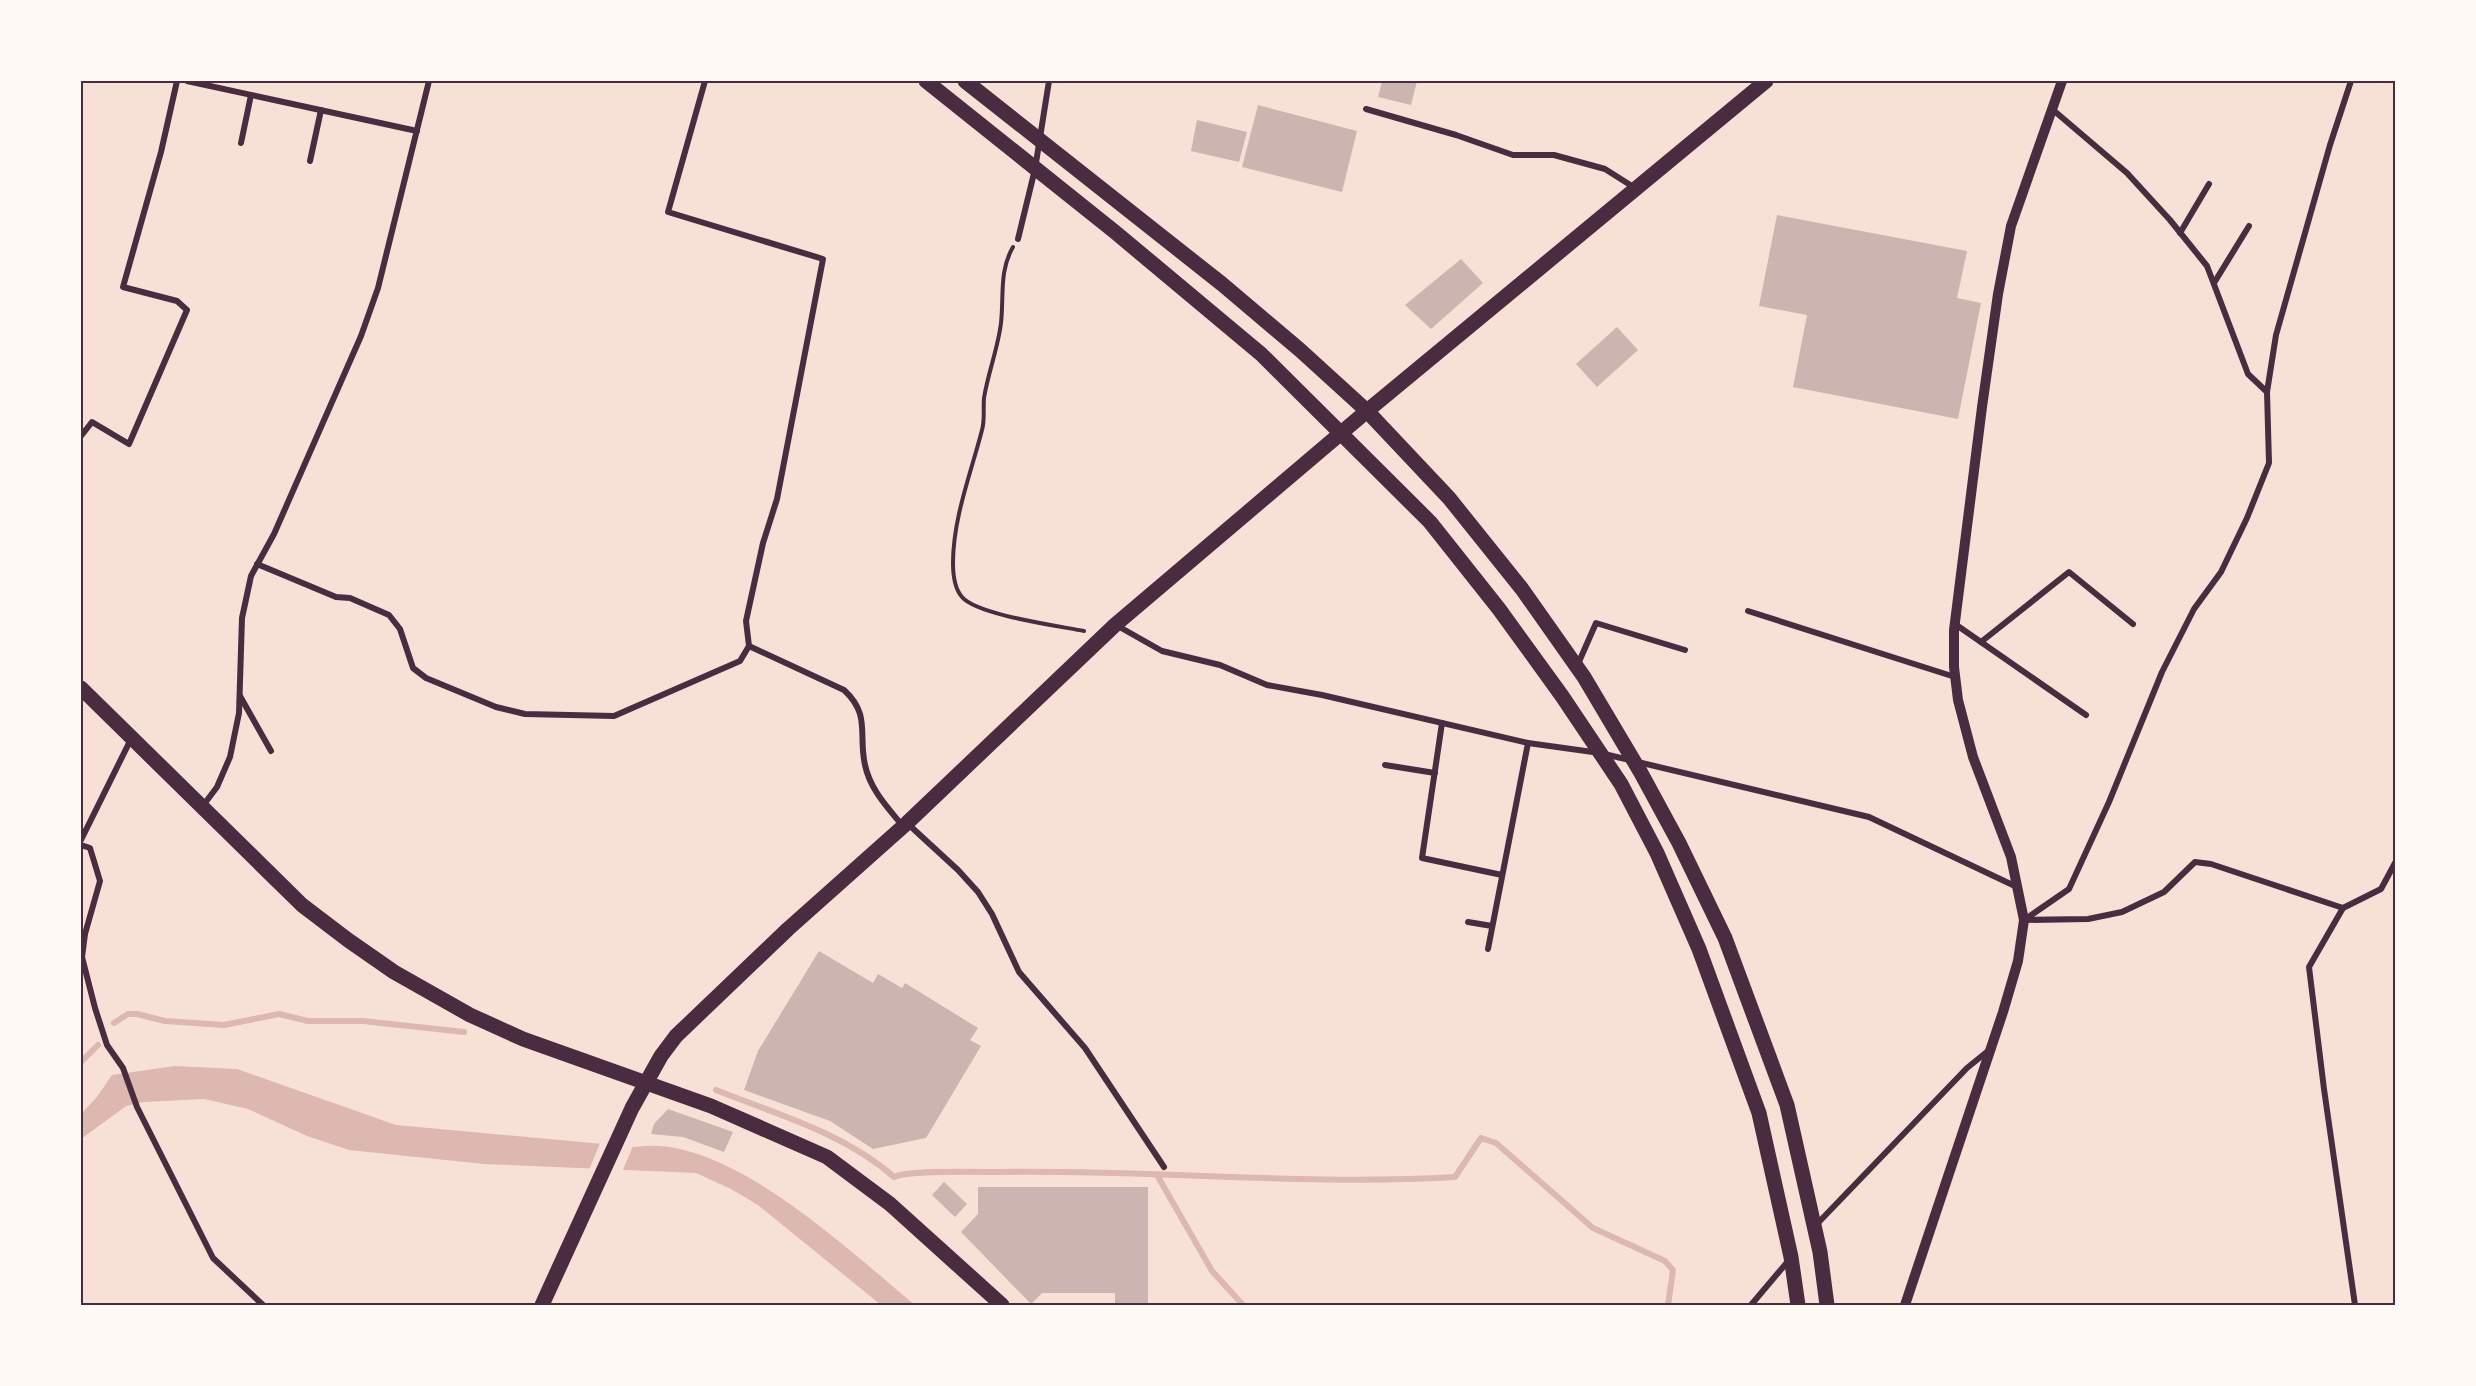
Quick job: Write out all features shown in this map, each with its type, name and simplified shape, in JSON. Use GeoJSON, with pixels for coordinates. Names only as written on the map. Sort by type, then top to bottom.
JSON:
{"type":"FeatureCollection","features":[{"type":"Feature","properties":{"kind":"main road"},"geometry":{"type":"LineString","coordinates":[[926,81],[1253,347],[1430,522],[1499,609],[1621,784],[1657,852],[1699,949],[1759,1113],[1791,1257],[1798,1305]]}},
{"type":"Feature","properties":{"kind":"main road"},"geometry":{"type":"LineString","coordinates":[[965,81],[1222,284],[1368,411],[1449,498],[1522,589],[1577,667],[1679,843],[1725,938],[1786,1105],[1814,1228],[1827,1305]]}},
{"type":"Feature","properties":{"kind":"main road"},"geometry":{"type":"LineString","coordinates":[[542,1305],[621,1133],[661,1056],[676,1036],[788,929],[905,825],[1110,630],[1341,433],[1766,81]]}},
{"type":"Feature","properties":{"kind":"main road"},"geometry":{"type":"LineString","coordinates":[[81,688],[302,905],[394,972],[470,1015],[523,1039],[711,1106],[827,1157],[890,1204],[1002,1305]]}},
{"type":"Feature","properties":{"kind":"street"},"geometry":{"type":"LineString","coordinates":[[81,436],[92,422],[129,444],[187,310],[177,301],[123,287],[161,152],[177,81]]}},
{"type":"Feature","properties":{"kind":"street"},"geometry":{"type":"LineString","coordinates":[[187,81],[417,131]]}},
{"type":"Feature","properties":{"kind":"street"},"geometry":{"type":"LineString","coordinates":[[202,807],[218,787],[230,757],[239,713],[242,618],[251,576],[274,534],[361,336],[378,288],[429,81]]}},
{"type":"Feature","properties":{"kind":"street"},"geometry":{"type":"LineString","coordinates":[[257,564],[336,597],[350,598],[389,615],[400,629],[412,668],[426,678],[496,707],[525,714],[614,716],[740,662],[749,646],[746,621],[763,543],[777,499],[823,259],[668,212],[705,81]]}},
{"type":"Feature","properties":{"kind":"street"},"geometry":{"type":"LineString","coordinates":[[1018,239],[1035,169],[1049,81]]}},
{"type":"Feature","properties":{"kind":"street"},"geometry":{"type":"LineString","coordinates":[[1905,1305],[2018,961],[2024,920],[2012,857],[1973,757],[1958,700],[1955,677],[1955,624],[1988,362],[2010,226],[2062,81]]}},
{"type":"Feature","properties":{"kind":"street"},"geometry":{"type":"LineString","coordinates":[[2024,920],[2069,889],[2109,802],[2162,672],[2194,609],[2221,572],[2247,518],[2269,463],[2267,392],[2276,335],[2330,145],[2351,81]]}},
{"type":"Feature","properties":{"kind":"street"},"geometry":{"type":"LineString","coordinates":[[241,143],[251,95]]}},
{"type":"Feature","properties":{"kind":"street"},"geometry":{"type":"LineString","coordinates":[[1366,109],[1456,135],[1513,155],[1554,156],[1605,169],[1635,188]]}},
{"type":"Feature","properties":{"kind":"street"},"geometry":{"type":"LineString","coordinates":[[2052,109],[2127,173],[2207,266],[2248,374],[2267,392]]}},
{"type":"Feature","properties":{"kind":"street"},"geometry":{"type":"LineString","coordinates":[[310,161],[321,110]]}},
{"type":"Feature","properties":{"kind":"street"},"geometry":{"type":"LineString","coordinates":[[2180,233],[2209,184]]}},
{"type":"Feature","properties":{"kind":"street"},"geometry":{"type":"LineString","coordinates":[[2214,283],[2249,226]]}},
{"type":"Feature","properties":{"kind":"street"},"geometry":{"type":"LineString","coordinates":[[1981,642],[2069,572],[2133,624]]}},
{"type":"Feature","properties":{"kind":"street"},"geometry":{"type":"LineString","coordinates":[[1748,611],[1955,677]]}},
{"type":"Feature","properties":{"kind":"street"},"geometry":{"type":"LineString","coordinates":[[1577,667],[1596,623],[1685,650]]}},
{"type":"Feature","properties":{"kind":"street"},"geometry":{"type":"LineString","coordinates":[[1955,624],[2086,715]]}},
{"type":"Feature","properties":{"kind":"street"},"geometry":{"type":"LineString","coordinates":[[1110,630],[1162,651],[1220,665],[1267,685],[1322,695],[1528,743],[1600,753],[1869,817],[2018,888]]}},
{"type":"Feature","properties":{"kind":"street"},"geometry":{"type":"LineString","coordinates":[[749,646],[844,690],[857,702],[861,718],[865,764],[872,784],[884,804],[958,870],[978,892],[992,914],[1019,972],[1085,1048],[1164,1167]]}},
{"type":"Feature","properties":{"kind":"street"},"geometry":{"type":"LineString","coordinates":[[239,695],[271,751]]}},
{"type":"Feature","properties":{"kind":"street"},"geometry":{"type":"LineString","coordinates":[[1442,723],[1422,858],[1502,875]]}},
{"type":"Feature","properties":{"kind":"street"},"geometry":{"type":"LineString","coordinates":[[81,840],[132,737]]}},
{"type":"Feature","properties":{"kind":"street"},"geometry":{"type":"LineString","coordinates":[[1488,949],[1528,743]]}},
{"type":"Feature","properties":{"kind":"street"},"geometry":{"type":"LineString","coordinates":[[1385,765],[1435,773]]}},
{"type":"Feature","properties":{"kind":"street"},"geometry":{"type":"LineString","coordinates":[[81,845],[90,848],[100,881],[85,934],[82,957],[107,1045],[123,1068],[137,1107],[213,1258],[263,1305]]}},
{"type":"Feature","properties":{"kind":"street"},"geometry":{"type":"LineString","coordinates":[[2024,920],[2088,919],[2122,912],[2164,892],[2195,862],[2211,864],[2343,908]]}},
{"type":"Feature","properties":{"kind":"street"},"geometry":{"type":"LineString","coordinates":[[2355,1305],[2325,1100],[2309,967],[2343,908],[2381,890],[2395,863]]}},
{"type":"Feature","properties":{"kind":"street"},"geometry":{"type":"LineString","coordinates":[[1468,922],[1492,926]]}},
{"type":"Feature","properties":{"kind":"street"},"geometry":{"type":"LineString","coordinates":[[1814,1228],[1967,1068],[1989,1051]]}},
{"type":"Feature","properties":{"kind":"street"},"geometry":{"type":"LineString","coordinates":[[1751,1305],[1791,1257]]}},
{"type":"Feature","properties":{"kind":"path"},"geometry":{"type":"LineString","coordinates":[[1018,239],[1005,263],[1001,327],[984,399],[983,427],[957,527],[953,563],[956,587],[970,604],[1003,615],[1110,630]]}},
{"type":"Feature","properties":{"kind":"shaded area"},"geometry":{"type":"Polygon","coordinates":[[[175,1066],[237,1069],[396,1125],[636,1147],[671,1147],[708,1158],[746,1176],[784,1200],[856,1255],[915,1305],[881,1305],[758,1205],[731,1189],[696,1173],[484,1164],[349,1150],[307,1136],[248,1109],[204,1099],[144,1102],[126,1106],[81,1139],[81,1114],[97,1097],[112,1075],[175,1066]]]}},
{"type":"Feature","properties":{"kind":"pier"},"geometry":{"type":"Polygon","coordinates":[[[601,1141],[634,1144],[621,1174],[588,1172],[601,1141]]]}},
{"type":"Feature","properties":{"kind":"building"},"geometry":{"type":"Polygon","coordinates":[[[1382,81],[1417,81],[1411,105],[1378,97],[1382,81]]]}},
{"type":"Feature","properties":{"kind":"building"},"geometry":{"type":"Polygon","coordinates":[[[1258,105],[1357,131],[1342,192],[1242,167],[1258,105]]]}},
{"type":"Feature","properties":{"kind":"building"},"geometry":{"type":"Polygon","coordinates":[[[1197,120],[1247,132],[1239,162],[1191,151],[1197,120]]]}},
{"type":"Feature","properties":{"kind":"building"},"geometry":{"type":"Polygon","coordinates":[[[1777,215],[1967,251],[1957,298],[1981,303],[1958,419],[1793,387],[1807,315],[1759,306],[1777,215]]]}},
{"type":"Feature","properties":{"kind":"building"},"geometry":{"type":"Polygon","coordinates":[[[1461,259],[1483,283],[1431,329],[1405,305],[1461,259]]]}},
{"type":"Feature","properties":{"kind":"building"},"geometry":{"type":"Polygon","coordinates":[[[1617,327],[1638,350],[1597,387],[1576,364],[1617,327]]]}},
{"type":"Feature","properties":{"kind":"building"},"geometry":{"type":"Polygon","coordinates":[[[819,951],[873,983],[878,974],[902,988],[905,983],[978,1028],[970,1040],[981,1046],[926,1138],[873,1149],[830,1121],[744,1090],[758,1051],[819,951]]]}},
{"type":"Feature","properties":{"kind":"building"},"geometry":{"type":"Polygon","coordinates":[[[668,1109],[733,1132],[724,1152],[683,1137],[651,1134],[654,1124],[668,1109]]]}},
{"type":"Feature","properties":{"kind":"building"},"geometry":{"type":"Polygon","coordinates":[[[944,1182],[967,1204],[955,1217],[932,1195],[944,1182]]]}},
{"type":"Feature","properties":{"kind":"building"},"geometry":{"type":"Polygon","coordinates":[[[978,1187],[1148,1187],[1148,1305],[1115,1305],[1115,1293],[1042,1293],[1031,1304],[961,1232],[978,1214],[978,1187]]]}},
{"type":"Feature","properties":{"kind":"waterway"},"geometry":{"type":"LineString","coordinates":[[114,1023],[128,1014],[165,1021],[224,1025],[279,1014],[308,1021],[363,1021],[464,1032]]}},
{"type":"Feature","properties":{"kind":"waterway"},"geometry":{"type":"LineString","coordinates":[[81,1062],[98,1045]]}},
{"type":"Feature","properties":{"kind":"waterway"},"geometry":{"type":"LineString","coordinates":[[716,1090],[832,1136],[854,1148],[894,1177],[927,1172],[1112,1173],[1341,1180],[1455,1177],[1481,1138],[1496,1143],[1593,1228],[1665,1261],[1673,1270],[1668,1305]]}},
{"type":"Feature","properties":{"kind":"waterway"},"geometry":{"type":"LineString","coordinates":[[1157,1175],[1212,1271],[1243,1305]]}}]}
